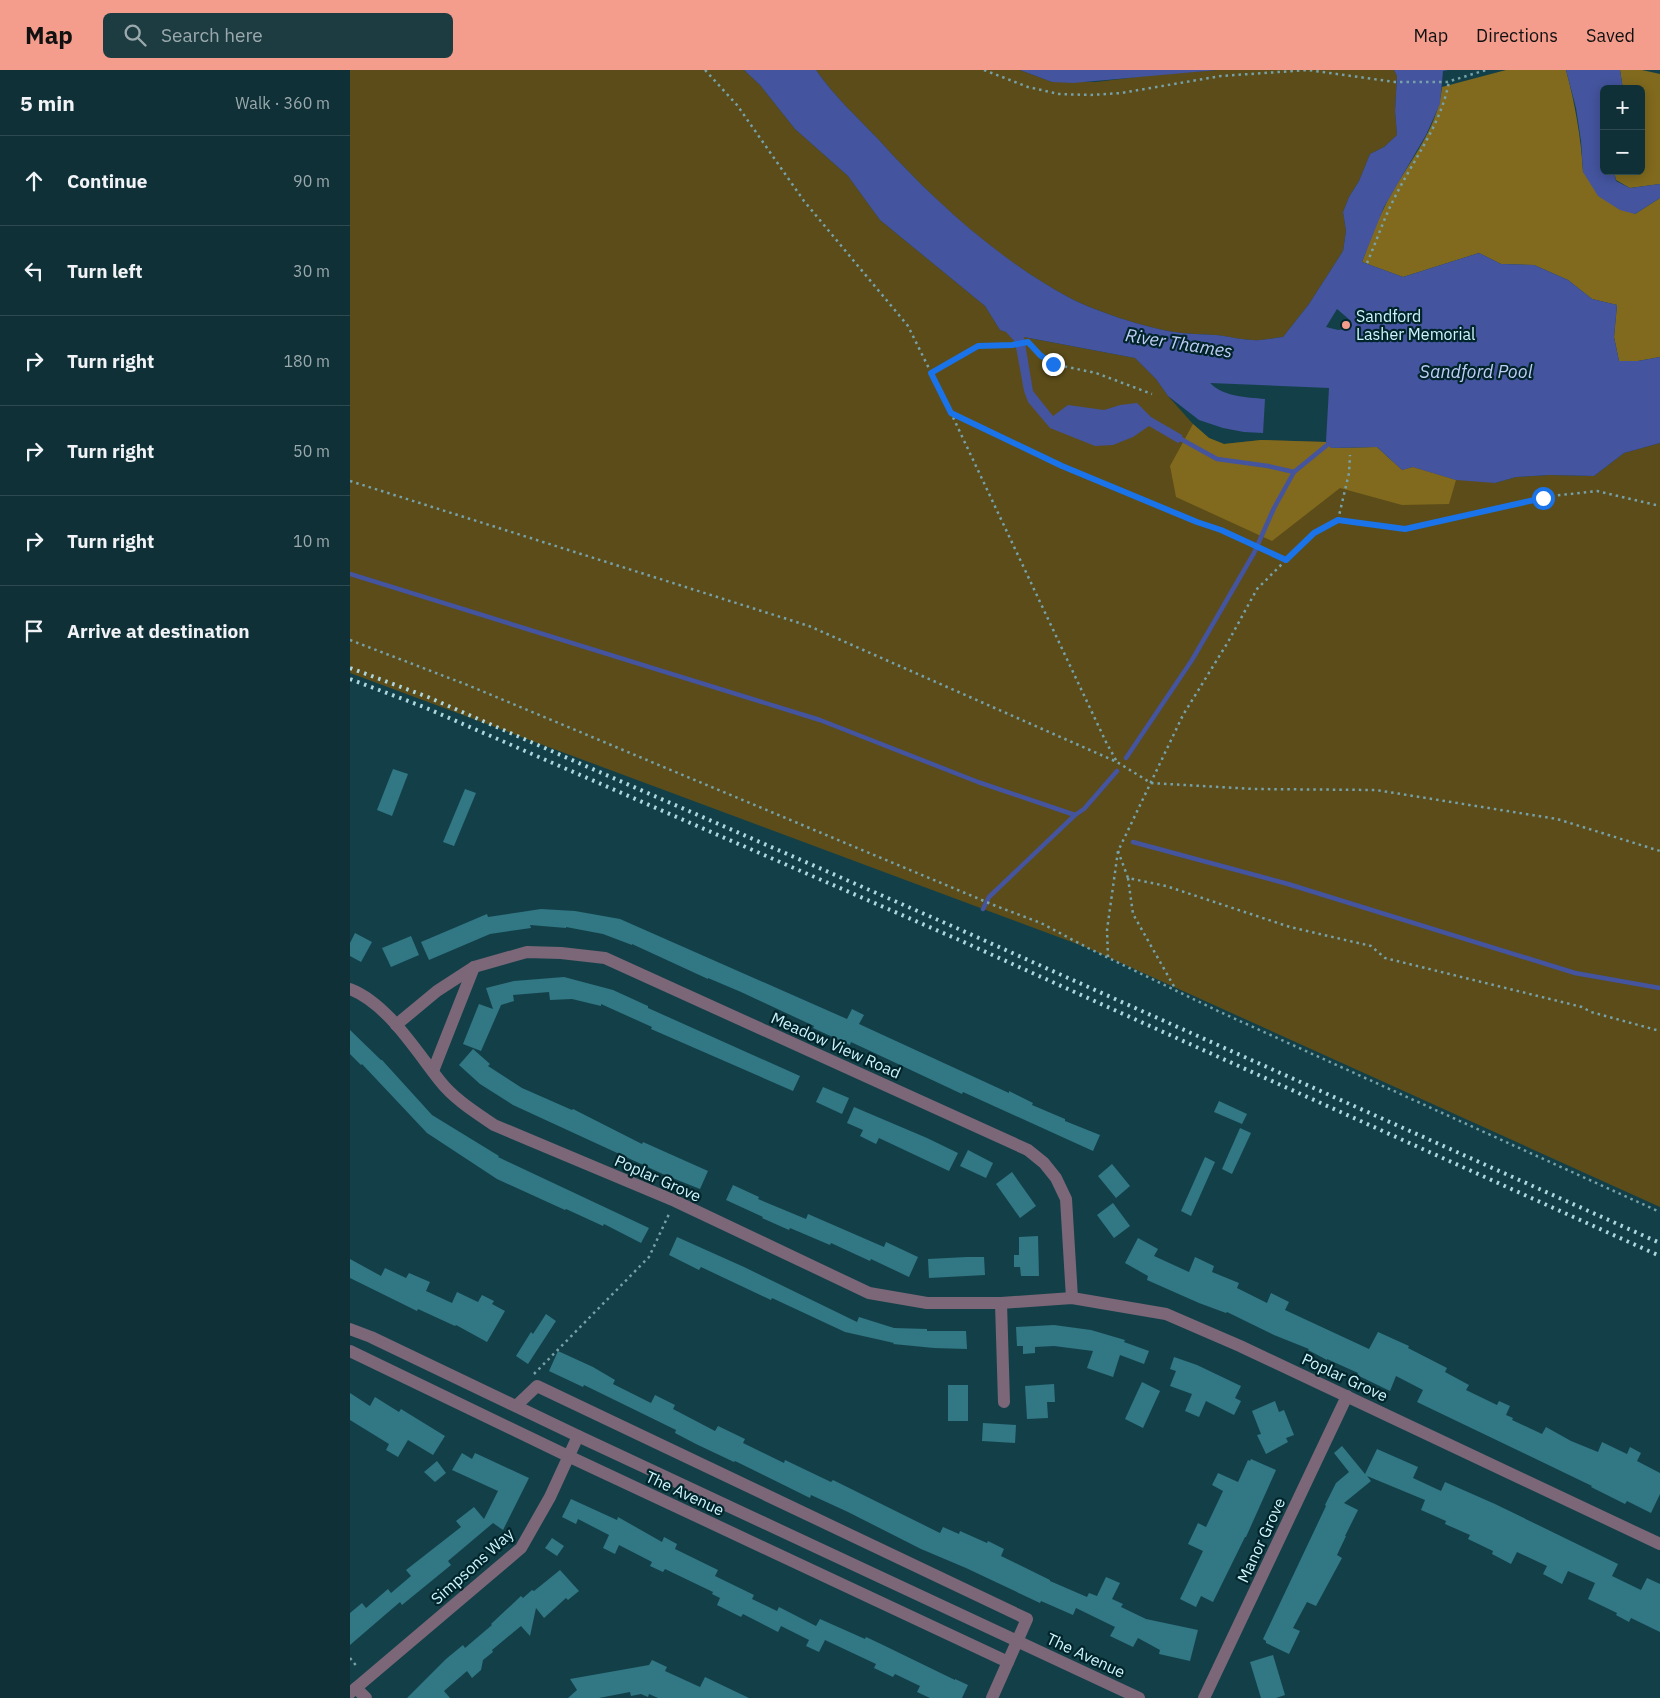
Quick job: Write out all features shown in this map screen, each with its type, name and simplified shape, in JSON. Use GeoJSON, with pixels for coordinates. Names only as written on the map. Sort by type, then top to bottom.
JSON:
{"type":"FeatureCollection","features":[{"type":"Feature","properties":{"kind":"street","name":"Meadow View Road"},"geometry":{"type":"LineString","coordinates":[[396,1025],[437,991],[474,967],[527,952],[561,952],[605,958],[1028,1150],[1044,1163],[1056,1178],[1066,1199],[1072,1298]]}},
{"type":"Feature","properties":{"kind":"street"},"geometry":{"type":"LineString","coordinates":[[432,1071],[474,967]]}},
{"type":"Feature","properties":{"kind":"street","name":"Poplar Grove"},"geometry":{"type":"LineString","coordinates":[[350,988],[368,998],[396,1025],[448,1090],[470,1109],[494,1125],[675,1201],[869,1293],[927,1303],[1001,1303],[1072,1298],[1166,1314],[1348,1396],[1660,1544]]}},
{"type":"Feature","properties":{"kind":"street"},"geometry":{"type":"LineString","coordinates":[[1001,1303],[1004,1402]]}},
{"type":"Feature","properties":{"kind":"street","name":"The Avenue"},"geometry":{"type":"LineString","coordinates":[[350,1329],[371,1336],[578,1436],[1140,1698]]}},
{"type":"Feature","properties":{"kind":"street","name":"The Avenue"},"geometry":{"type":"LineString","coordinates":[[350,1351],[568,1456],[1008,1662]]}},
{"type":"Feature","properties":{"kind":"street","name":"The Avenue"},"geometry":{"type":"LineString","coordinates":[[516,1406],[537,1386],[1027,1619],[1018,1641]]}},
{"type":"Feature","properties":{"kind":"street","name":"Manor Grove"},"geometry":{"type":"LineString","coordinates":[[1204,1698],[1348,1396]]}},
{"type":"Feature","properties":{"kind":"street","name":"Simpsons Way"},"geometry":{"type":"LineString","coordinates":[[353,1690],[521,1548],[550,1497],[578,1436]]}},
{"type":"Feature","properties":{"kind":"street"},"geometry":{"type":"LineString","coordinates":[[992,1698],[1018,1641]]}},
{"type":"Feature","properties":{"kind":"street"},"geometry":{"type":"LineString","coordinates":[[353,1690],[366,1698]]}},
{"type":"Feature","properties":{"kind":"path"},"geometry":{"type":"LineString","coordinates":[[705,70],[737,105],[804,201],[908,326],[1117,762]]}},
{"type":"Feature","properties":{"kind":"path"},"geometry":{"type":"LineString","coordinates":[[984,70],[1028,87],[1059,94],[1091,95],[1121,93],[1221,76],[1308,70],[1395,82],[1448,82],[1486,70]]}},
{"type":"Feature","properties":{"kind":"path"},"geometry":{"type":"LineString","coordinates":[[1366,264],[1397,193],[1438,119],[1446,96],[1448,82]]}},
{"type":"Feature","properties":{"kind":"path"},"geometry":{"type":"LineString","coordinates":[[931,373],[978,346],[1012,345],[1028,342],[1040,355],[1053,364],[1096,373],[1152,394]]}},
{"type":"Feature","properties":{"kind":"path"},"geometry":{"type":"LineString","coordinates":[[951,413],[1062,466],[1197,522],[1221,530],[1286,560]]}},
{"type":"Feature","properties":{"kind":"path"},"geometry":{"type":"LineString","coordinates":[[1338,520],[1349,473],[1350,455]]}},
{"type":"Feature","properties":{"kind":"path"},"geometry":{"type":"LineString","coordinates":[[350,481],[809,626],[1117,762],[1151,783],[1252,789],[1376,790],[1557,819],[1660,851]]}},
{"type":"Feature","properties":{"kind":"path"},"geometry":{"type":"LineString","coordinates":[[1109,958],[1107,930],[1118,851],[1183,715],[1228,642],[1257,589],[1314,533],[1338,520],[1405,529],[1543,498],[1597,492],[1660,506]]}},
{"type":"Feature","properties":{"kind":"path"},"geometry":{"type":"LineString","coordinates":[[350,640],[479,690],[979,900],[1041,923],[1176,991],[1660,1212]]}},
{"type":"Feature","properties":{"kind":"path"},"geometry":{"type":"LineString","coordinates":[[1118,851],[1128,878],[1133,914],[1176,991]]}},
{"type":"Feature","properties":{"kind":"path"},"geometry":{"type":"LineString","coordinates":[[1128,878],[1166,886],[1290,927],[1371,946],[1385,958],[1582,1007],[1591,1012],[1660,1031]]}},
{"type":"Feature","properties":{"kind":"path"},"geometry":{"type":"LineString","coordinates":[[533,1374],[649,1257],[675,1201]]}},
{"type":"Feature","properties":{"kind":"shaded area"},"geometry":{"type":"Polygon","coordinates":[[[350,70],[744,70],[760,85],[795,129],[848,176],[880,220],[985,306],[1000,330],[1029,338],[1135,358],[1156,379],[1168,396],[1193,424],[1209,438],[1224,444],[1261,440],[1326,442],[1331,448],[1495,483],[1516,477],[1550,475],[1594,476],[1624,453],[1660,443],[1660,1207],[1088,948],[350,673],[350,70]]]}},
{"type":"Feature","properties":{"kind":"shaded area"},"geometry":{"type":"Polygon","coordinates":[[[816,70],[1020,70],[1052,82],[1096,82],[1217,70],[1394,70],[1397,76],[1395,111],[1397,135],[1384,147],[1370,154],[1343,212],[1346,231],[1343,251],[1309,304],[1283,337],[1257,340],[1179,333],[1135,323],[1093,309],[1070,298],[1018,266],[968,227],[921,184],[838,98],[816,70]]]}},
{"type":"Feature","properties":{"kind":"shaded area"},"geometry":{"type":"Polygon","coordinates":[[[1506,70],[1566,70],[1577,121],[1583,172],[1635,214],[1660,198],[1660,357],[1638,361],[1619,361],[1614,337],[1617,305],[1592,299],[1568,280],[1534,265],[1501,264],[1479,253],[1403,277],[1362,262],[1384,208],[1427,135],[1439,103],[1442,87],[1506,70]]]}},
{"type":"Feature","properties":{"kind":"shaded area"},"geometry":{"type":"Polygon","coordinates":[[[1620,70],[1642,70],[1660,74],[1660,184],[1630,188],[1616,180],[1615,175],[1645,175],[1645,85],[1622,85],[1620,70]]]}},
{"type":"Feature","properties":{"kind":"shaded area"},"geometry":{"type":"Polygon","coordinates":[[[1193,424],[1209,438],[1224,444],[1261,440],[1326,442],[1331,448],[1377,447],[1402,470],[1413,467],[1456,480],[1449,504],[1402,505],[1340,488],[1272,541],[1176,497],[1170,466],[1193,424]]]}},
{"type":"Feature","properties":{"kind":"water"},"geometry":{"type":"Polygon","coordinates":[[[744,70],[816,70],[846,106],[944,206],[1018,266],[1070,298],[1107,314],[1162,330],[1264,340],[1283,337],[1309,304],[1343,251],[1346,231],[1343,212],[1349,197],[1359,181],[1370,154],[1384,147],[1397,135],[1395,111],[1397,76],[1394,70],[1448,70],[1443,71],[1440,104],[1426,135],[1384,207],[1362,262],[1403,277],[1479,253],[1501,264],[1534,265],[1568,280],[1592,299],[1617,305],[1614,337],[1619,361],[1638,361],[1660,357],[1660,443],[1624,453],[1594,476],[1550,475],[1516,477],[1495,483],[1456,480],[1413,467],[1402,470],[1377,447],[1331,448],[1326,442],[1329,388],[1210,383],[1229,394],[1265,399],[1263,433],[1244,432],[1223,428],[1199,420],[1168,396],[1156,379],[1135,358],[1024,337],[1033,391],[1053,416],[1068,405],[1104,410],[1120,405],[1137,403],[1151,417],[1182,435],[1183,440],[1178,443],[1149,426],[1133,437],[1113,445],[1095,446],[1050,428],[1028,402],[1024,391],[1015,342],[1006,332],[1000,330],[985,306],[880,220],[848,176],[795,129],[760,85],[744,70]],[[1337,309],[1326,327],[1338,330],[1347,329],[1351,325],[1351,321],[1337,309]]]}},
{"type":"Feature","properties":{"kind":"water"},"geometry":{"type":"Polygon","coordinates":[[[1020,70],[1217,70],[1073,83],[1052,82],[1020,70]]]}},
{"type":"Feature","properties":{"kind":"water"},"geometry":{"type":"Polygon","coordinates":[[[1566,70],[1620,70],[1622,85],[1600,85],[1600,175],[1615,175],[1616,181],[1630,188],[1660,184],[1660,198],[1635,214],[1620,210],[1598,196],[1583,172],[1576,108],[1566,70]]]}},
{"type":"Feature","properties":{"kind":"building"},"geometry":{"type":"Polygon","coordinates":[[[393,769],[408,774],[392,816],[377,810],[393,769]]]}},
{"type":"Feature","properties":{"kind":"building"},"geometry":{"type":"Polygon","coordinates":[[[465,789],[476,793],[454,846],[443,842],[465,789]]]}},
{"type":"Feature","properties":{"kind":"building"},"geometry":{"type":"Polygon","coordinates":[[[541,909],[575,911],[620,919],[847,1019],[852,1009],[864,1015],[859,1024],[1009,1093],[1009,1091],[1033,1103],[1032,1105],[1065,1119],[1065,1121],[1100,1135],[1093,1151],[963,1092],[962,1094],[851,1042],[850,1045],[741,992],[632,944],[603,934],[566,927],[530,925],[531,928],[490,934],[429,960],[421,942],[487,914],[488,917],[541,909]]]}},
{"type":"Feature","properties":{"kind":"building"},"geometry":{"type":"Polygon","coordinates":[[[355,933],[372,942],[361,962],[350,956],[350,943],[355,933]]]}},
{"type":"Feature","properties":{"kind":"building"},"geometry":{"type":"Polygon","coordinates":[[[411,936],[419,955],[391,967],[382,948],[411,936]]]}},
{"type":"Feature","properties":{"kind":"building"},"geometry":{"type":"Polygon","coordinates":[[[564,977],[613,990],[648,1006],[648,1008],[800,1076],[793,1091],[651,1029],[652,1027],[601,1004],[601,1006],[572,999],[550,1000],[549,992],[513,995],[514,1001],[501,1005],[481,1051],[463,1044],[479,1004],[493,1009],[486,988],[514,981],[564,977]]]}},
{"type":"Feature","properties":{"kind":"building"},"geometry":{"type":"Polygon","coordinates":[[[350,1030],[382,1060],[432,1115],[498,1157],[649,1228],[641,1243],[604,1224],[603,1226],[497,1179],[427,1133],[362,1064],[350,1054],[350,1030]]]}},
{"type":"Feature","properties":{"kind":"building"},"geometry":{"type":"Polygon","coordinates":[[[473,1049],[490,1064],[488,1066],[522,1088],[573,1109],[642,1144],[643,1142],[708,1171],[700,1189],[665,1175],[513,1105],[480,1084],[459,1065],[473,1049]]]}},
{"type":"Feature","properties":{"kind":"building"},"geometry":{"type":"Polygon","coordinates":[[[823,1087],[849,1098],[842,1114],[816,1102],[823,1087]]]}},
{"type":"Feature","properties":{"kind":"building"},"geometry":{"type":"Polygon","coordinates":[[[1219,1101],[1247,1114],[1242,1124],[1214,1112],[1219,1101]]]}},
{"type":"Feature","properties":{"kind":"building"},"geometry":{"type":"Polygon","coordinates":[[[854,1107],[958,1153],[949,1171],[879,1138],[876,1144],[860,1136],[863,1130],[847,1123],[854,1107]]]}},
{"type":"Feature","properties":{"kind":"building"},"geometry":{"type":"Polygon","coordinates":[[[1240,1128],[1251,1133],[1232,1174],[1222,1169],[1240,1128]]]}},
{"type":"Feature","properties":{"kind":"building"},"geometry":{"type":"Polygon","coordinates":[[[968,1150],[993,1163],[986,1178],[960,1166],[968,1150]]]}},
{"type":"Feature","properties":{"kind":"building"},"geometry":{"type":"Polygon","coordinates":[[[1205,1157],[1215,1162],[1191,1216],[1181,1211],[1205,1157]]]}},
{"type":"Feature","properties":{"kind":"building"},"geometry":{"type":"Polygon","coordinates":[[[1112,1164],[1130,1186],[1116,1198],[1098,1176],[1112,1164]]]}},
{"type":"Feature","properties":{"kind":"building"},"geometry":{"type":"Polygon","coordinates":[[[1012,1172],[1036,1206],[1020,1218],[996,1184],[1012,1172]]]}},
{"type":"Feature","properties":{"kind":"building"},"geometry":{"type":"Polygon","coordinates":[[[733,1185],[759,1197],[758,1199],[806,1219],[808,1214],[884,1247],[886,1242],[918,1257],[909,1277],[831,1243],[830,1245],[790,1228],[789,1230],[726,1200],[733,1185]]]}},
{"type":"Feature","properties":{"kind":"building"},"geometry":{"type":"Polygon","coordinates":[[[1113,1203],[1130,1226],[1114,1238],[1097,1215],[1113,1203]]]}},
{"type":"Feature","properties":{"kind":"building"},"geometry":{"type":"Polygon","coordinates":[[[1038,1236],[1039,1276],[1021,1276],[1020,1267],[1014,1267],[1014,1255],[1019,1255],[1019,1237],[1038,1236]]]}},
{"type":"Feature","properties":{"kind":"building"},"geometry":{"type":"Polygon","coordinates":[[[677,1237],[857,1322],[859,1317],[894,1328],[927,1329],[927,1331],[966,1331],[967,1349],[893,1344],[845,1332],[772,1298],[771,1300],[701,1267],[699,1270],[669,1255],[677,1237]]]}},
{"type":"Feature","properties":{"kind":"building"},"geometry":{"type":"Polygon","coordinates":[[[1138,1238],[1158,1249],[1154,1256],[1189,1272],[1195,1257],[1214,1266],[1212,1272],[1239,1283],[1237,1288],[1267,1303],[1271,1293],[1289,1302],[1285,1310],[1369,1349],[1378,1332],[1409,1346],[1408,1348],[1447,1368],[1445,1372],[1469,1385],[1466,1390],[1497,1405],[1499,1401],[1510,1406],[1506,1415],[1513,1418],[1512,1420],[1542,1434],[1546,1427],[1571,1441],[1598,1452],[1602,1442],[1627,1454],[1630,1447],[1641,1453],[1637,1461],[1660,1473],[1660,1494],[1651,1513],[1627,1501],[1625,1504],[1592,1486],[1417,1402],[1423,1390],[1396,1376],[1390,1391],[1309,1349],[1274,1335],[1227,1312],[1199,1303],[1147,1280],[1148,1276],[1125,1263],[1138,1238]]]}},
{"type":"Feature","properties":{"kind":"building"},"geometry":{"type":"Polygon","coordinates":[[[984,1257],[985,1275],[929,1278],[928,1259],[984,1257]]]}},
{"type":"Feature","properties":{"kind":"building"},"geometry":{"type":"Polygon","coordinates":[[[350,1259],[381,1276],[385,1268],[406,1278],[409,1273],[430,1282],[426,1291],[452,1303],[457,1292],[478,1302],[482,1295],[494,1301],[492,1304],[505,1311],[487,1342],[456,1325],[418,1309],[417,1311],[350,1278],[350,1259]]]}},
{"type":"Feature","properties":{"kind":"building"},"geometry":{"type":"Polygon","coordinates":[[[546,1314],[556,1321],[528,1364],[516,1356],[531,1332],[533,1334],[546,1314]]]}},
{"type":"Feature","properties":{"kind":"building"},"geometry":{"type":"Polygon","coordinates":[[[1054,1325],[1091,1330],[1125,1340],[1124,1342],[1149,1351],[1144,1364],[1120,1355],[1113,1377],[1087,1368],[1093,1351],[1054,1346],[1035,1347],[1035,1353],[1023,1354],[1023,1346],[1017,1346],[1016,1327],[1054,1325]]]}},
{"type":"Feature","properties":{"kind":"building"},"geometry":{"type":"Polygon","coordinates":[[[558,1351],[593,1367],[615,1380],[613,1384],[651,1403],[655,1395],[675,1405],[673,1409],[715,1431],[718,1426],[745,1439],[743,1443],[784,1463],[785,1460],[831,1482],[833,1480],[940,1533],[943,1527],[959,1534],[960,1531],[987,1543],[988,1541],[1004,1549],[1001,1556],[1087,1597],[1089,1593],[1097,1596],[1106,1577],[1120,1583],[1112,1599],[1123,1604],[1121,1607],[1146,1619],[1198,1630],[1190,1661],[1159,1654],[1160,1650],[1138,1638],[1133,1647],[1110,1636],[1115,1627],[1076,1608],[1073,1615],[1041,1601],[1040,1603],[921,1549],[848,1512],[811,1495],[810,1498],[696,1444],[675,1433],[676,1430],[584,1385],[583,1387],[549,1371],[558,1351]]]}},
{"type":"Feature","properties":{"kind":"building"},"geometry":{"type":"Polygon","coordinates":[[[1174,1357],[1197,1365],[1241,1386],[1235,1398],[1241,1401],[1234,1415],[1206,1401],[1199,1417],[1185,1411],[1192,1394],[1170,1386],[1176,1371],[1170,1369],[1174,1357]]]}},
{"type":"Feature","properties":{"kind":"building"},"geometry":{"type":"Polygon","coordinates":[[[1142,1382],[1160,1391],[1143,1428],[1125,1419],[1142,1382]]]}},
{"type":"Feature","properties":{"kind":"building"},"geometry":{"type":"Polygon","coordinates":[[[1054,1384],[1055,1402],[1047,1402],[1048,1418],[1027,1419],[1025,1386],[1054,1384]]]}},
{"type":"Feature","properties":{"kind":"building"},"geometry":{"type":"Polygon","coordinates":[[[948,1385],[968,1385],[968,1421],[948,1421],[948,1385]]]}},
{"type":"Feature","properties":{"kind":"building"},"geometry":{"type":"Polygon","coordinates":[[[350,1393],[370,1406],[375,1397],[399,1412],[401,1409],[445,1436],[433,1455],[408,1440],[398,1457],[386,1450],[389,1444],[350,1420],[350,1393]]]}},
{"type":"Feature","properties":{"kind":"building"},"geometry":{"type":"Polygon","coordinates":[[[1275,1401],[1279,1412],[1284,1410],[1294,1435],[1286,1438],[1288,1442],[1266,1454],[1257,1435],[1261,1434],[1252,1411],[1275,1401]]]}},
{"type":"Feature","properties":{"kind":"building"},"geometry":{"type":"Polygon","coordinates":[[[983,1423],[1016,1425],[1015,1443],[982,1441],[983,1423]]]}},
{"type":"Feature","properties":{"kind":"building"},"geometry":{"type":"Polygon","coordinates":[[[1342,1446],[1365,1474],[1377,1449],[1418,1467],[1413,1478],[1441,1491],[1445,1482],[1495,1504],[1618,1564],[1612,1576],[1641,1590],[1647,1578],[1660,1584],[1660,1632],[1631,1618],[1629,1622],[1616,1615],[1617,1613],[1588,1599],[1595,1583],[1568,1571],[1562,1584],[1543,1574],[1547,1566],[1517,1552],[1511,1564],[1492,1554],[1493,1551],[1468,1539],[1470,1535],[1445,1524],[1446,1521],[1421,1510],[1425,1500],[1367,1476],[1371,1481],[1344,1503],[1358,1510],[1337,1555],[1342,1558],[1316,1606],[1307,1602],[1293,1628],[1300,1631],[1289,1654],[1266,1643],[1263,1639],[1325,1505],[1336,1483],[1349,1472],[1334,1453],[1342,1446]]]}},
{"type":"Feature","properties":{"kind":"building"},"geometry":{"type":"Polygon","coordinates":[[[462,1453],[472,1459],[475,1453],[529,1478],[503,1530],[493,1523],[448,1561],[451,1565],[402,1605],[400,1602],[350,1645],[350,1613],[362,1603],[366,1608],[388,1589],[391,1593],[411,1576],[406,1570],[461,1527],[456,1521],[474,1507],[484,1519],[498,1491],[452,1470],[462,1453]]]}},
{"type":"Feature","properties":{"kind":"building"},"geometry":{"type":"Polygon","coordinates":[[[1251,1459],[1276,1470],[1246,1537],[1213,1602],[1201,1596],[1196,1607],[1180,1599],[1203,1551],[1188,1544],[1198,1523],[1206,1527],[1223,1491],[1212,1485],[1218,1473],[1238,1482],[1248,1460],[1250,1461],[1251,1459]]]}},
{"type":"Feature","properties":{"kind":"building"},"geometry":{"type":"Polygon","coordinates":[[[437,1461],[446,1473],[435,1482],[424,1472],[437,1461]]]}},
{"type":"Feature","properties":{"kind":"building"},"geometry":{"type":"Polygon","coordinates":[[[571,1499],[617,1520],[618,1517],[662,1542],[664,1537],[677,1544],[675,1549],[718,1570],[715,1576],[754,1595],[752,1599],[777,1611],[779,1607],[816,1626],[820,1619],[865,1639],[866,1637],[968,1685],[962,1698],[930,1698],[917,1692],[920,1686],[895,1674],[893,1677],[874,1668],[876,1664],[825,1640],[819,1652],[806,1646],[809,1640],[781,1626],[778,1632],[743,1614],[741,1617],[717,1605],[720,1598],[712,1594],[713,1592],[665,1569],[663,1572],[650,1566],[652,1562],[619,1545],[615,1554],[603,1548],[609,1535],[578,1519],[576,1524],[562,1517],[571,1499]]]}},
{"type":"Feature","properties":{"kind":"building"},"geometry":{"type":"Polygon","coordinates":[[[552,1538],[564,1546],[557,1556],[545,1548],[552,1538]]]}},
{"type":"Feature","properties":{"kind":"building"},"geometry":{"type":"Polygon","coordinates":[[[560,1570],[579,1591],[568,1600],[566,1598],[544,1618],[536,1608],[530,1636],[521,1626],[492,1650],[493,1652],[483,1660],[481,1670],[472,1678],[467,1671],[444,1691],[450,1698],[407,1698],[446,1659],[463,1645],[465,1648],[492,1625],[521,1596],[523,1598],[532,1590],[534,1591],[560,1570]]]}},
{"type":"Feature","properties":{"kind":"building"},"geometry":{"type":"Polygon","coordinates":[[[1273,1655],[1285,1695],[1276,1698],[1261,1698],[1250,1662],[1273,1655]]]}},
{"type":"Feature","properties":{"kind":"building"},"geometry":{"type":"Polygon","coordinates":[[[652,1660],[667,1667],[665,1671],[700,1687],[705,1677],[749,1698],[658,1698],[649,1694],[648,1697],[641,1694],[631,1696],[630,1692],[599,1698],[568,1698],[577,1690],[570,1679],[649,1665],[652,1660]]]}},
{"type":"Feature","properties":{"kind":"waterway"},"geometry":{"type":"LineString","coordinates":[[1179,438],[1217,459],[1268,466],[1294,472]]}},
{"type":"Feature","properties":{"kind":"waterway"},"geometry":{"type":"LineString","coordinates":[[1126,758],[1192,660],[1254,553],[1274,508],[1294,472],[1332,441]]}},
{"type":"Feature","properties":{"kind":"waterway"},"geometry":{"type":"LineString","coordinates":[[350,574],[820,720],[978,782],[1075,815]]}},
{"type":"Feature","properties":{"kind":"waterway"},"geometry":{"type":"LineString","coordinates":[[983,909],[989,897],[1075,815],[1084,809],[1117,771]]}},
{"type":"Feature","properties":{"kind":"waterway"},"geometry":{"type":"LineString","coordinates":[[1133,842],[1288,884],[1575,973],[1660,988]]}},
{"type":"Feature","properties":{"kind":"railway"},"geometry":{"type":"LineString","coordinates":[[350,668],[428,697],[961,930],[1660,1243]]}},
{"type":"Feature","properties":{"kind":"railway"},"geometry":{"type":"LineString","coordinates":[[350,679],[424,707],[957,939],[1660,1256]]}},
{"type":"Feature","properties":{"kind":"place","name":"Sandford Lasher Memorial"},"geometry":{"type":"Point","coordinates":[1346,325]}},
{"type":"Feature","properties":{"kind":"route"},"geometry":{"type":"LineString","coordinates":[[1053,364],[1040,355],[1028,342],[1012,345],[978,346],[931,373],[951,413],[1062,466],[1197,522],[1221,530],[1286,560],[1314,533],[1338,520],[1405,529],[1543,498]]}},
{"type":"Feature","properties":{"kind":"water label","name":"River Thames"},"geometry":{"type":"Point","coordinates":[1179,343]}},
{"type":"Feature","properties":{"kind":"water label","name":"Sandford Pool"},"geometry":{"type":"Point","coordinates":[1476,371]}}]}
